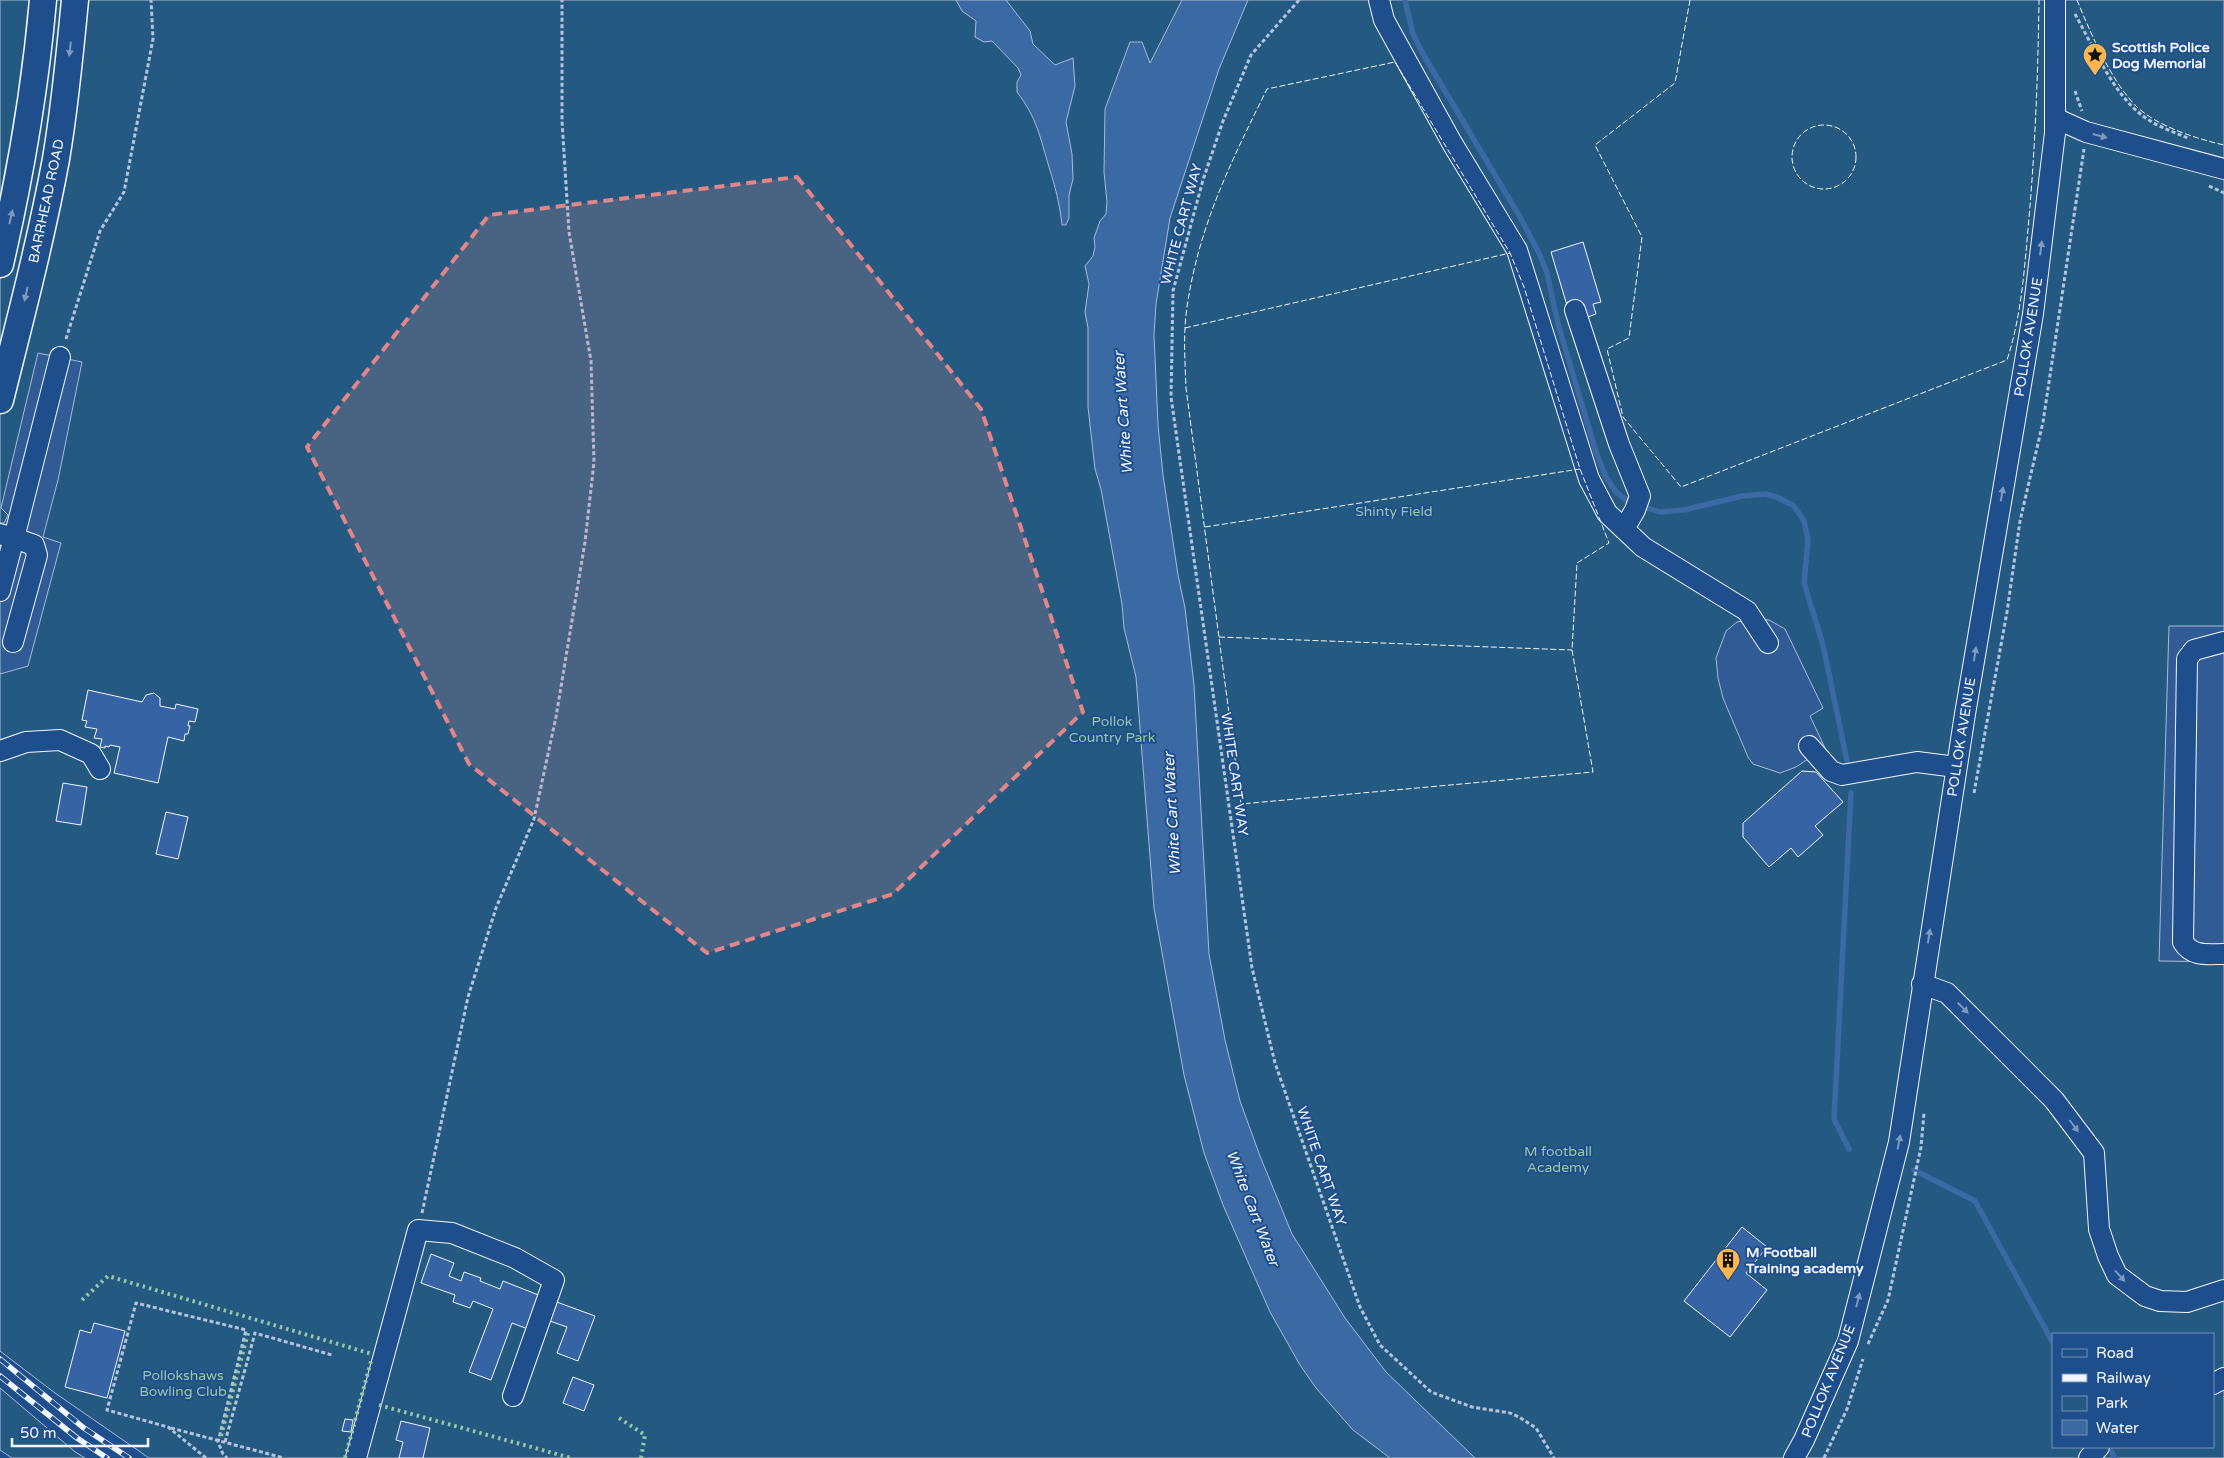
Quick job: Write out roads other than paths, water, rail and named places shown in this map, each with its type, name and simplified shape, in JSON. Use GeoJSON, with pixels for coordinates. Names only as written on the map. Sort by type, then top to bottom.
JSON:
{"type":"FeatureCollection","features":[{"type":"Feature","properties":{"kind":"main road"},"geometry":{"type":"LineString","coordinates":[[0,264],[28,128],[37,69],[43,0]]}},
{"type":"Feature","properties":{"kind":"main road","name":"BARRHEAD ROAD"},"geometry":{"type":"LineString","coordinates":[[0,400],[56,159],[65,100],[75,0]]}},
{"type":"Feature","properties":{"kind":"street"},"geometry":{"type":"LineString","coordinates":[[1378,0],[1384,20],[1452,143],[1517,250],[1589,479],[1608,513],[1655,555],[1693,576],[1724,598],[1747,611],[1768,643]]}},
{"type":"Feature","properties":{"kind":"street","name":"POLLOK AVENUE"},"geometry":{"type":"LineString","coordinates":[[1794,1458],[1804,1440],[1848,1341],[1899,1142],[1956,766],[2034,314],[2055,118],[2063,4]]}},
{"type":"Feature","properties":{"kind":"street"},"geometry":{"type":"LineString","coordinates":[[2055,118],[2086,132],[2224,169]]}},
{"type":"Feature","properties":{"kind":"street"},"geometry":{"type":"LineString","coordinates":[[1575,310],[1619,444],[1640,496],[1640,501],[1624,529]]}},
{"type":"Feature","properties":{"kind":"street"},"geometry":{"type":"LineString","coordinates":[[0,591],[7,536],[60,357]]}},
{"type":"Feature","properties":{"kind":"street"},"geometry":{"type":"LineString","coordinates":[[7,536],[34,545],[37,555],[13,642]]}},
{"type":"Feature","properties":{"kind":"street"},"geometry":{"type":"LineString","coordinates":[[2224,642],[2194,650],[2187,659],[2183,942],[2187,948],[2196,954],[2224,954]]}},
{"type":"Feature","properties":{"kind":"street"},"geometry":{"type":"LineString","coordinates":[[0,751],[26,742],[60,740],[91,754],[100,769]]}},
{"type":"Feature","properties":{"kind":"street"},"geometry":{"type":"LineString","coordinates":[[1809,746],[1831,771],[1842,775],[1917,762],[1956,766]]}},
{"type":"Feature","properties":{"kind":"street"},"geometry":{"type":"LineString","coordinates":[[1922,984],[1947,992],[2054,1100],[2094,1153],[2099,1229],[2108,1256],[2117,1274],[2145,1296],[2160,1301],[2187,1302],[2224,1290]]}},
{"type":"Feature","properties":{"kind":"street"},"geometry":{"type":"LineString","coordinates":[[356,1458],[418,1230],[452,1233],[515,1258],[554,1280],[513,1396]]}},
{"type":"Feature","properties":{"kind":"water"},"geometry":{"type":"Polygon","coordinates":[[[956,0],[1006,0],[1030,31],[1033,44],[1055,65],[1073,58],[1075,86],[1066,122],[1072,154],[1073,179],[1069,195],[1069,218],[1066,225],[1062,225],[1055,188],[1037,128],[1024,101],[1017,92],[1017,82],[1021,75],[1018,68],[992,41],[984,42],[975,37],[976,21],[962,11],[956,0]]]}},
{"type":"Feature","properties":{"kind":"water","name":"White Cart Water"},"geometry":{"type":"Polygon","coordinates":[[[1182,0],[1248,0],[1219,69],[1170,218],[1156,304],[1154,335],[1158,425],[1163,475],[1178,575],[1185,608],[1194,685],[1209,954],[1225,1040],[1240,1101],[1292,1234],[1345,1318],[1386,1372],[1475,1458],[1390,1458],[1353,1430],[1316,1388],[1300,1365],[1270,1312],[1223,1205],[1204,1153],[1184,1075],[1154,908],[1136,677],[1124,628],[1122,604],[1101,489],[1095,469],[1088,407],[1088,328],[1085,312],[1089,284],[1085,266],[1093,256],[1094,238],[1100,221],[1106,214],[1107,202],[1104,172],[1105,109],[1130,42],[1142,42],[1150,63],[1182,0]]]}},
{"type":"Feature","properties":{"kind":"waterway"},"geometry":{"type":"LineString","coordinates":[[1405,0],[1413,34],[1423,54],[1520,217],[1539,253],[1547,273],[1558,324],[1596,452],[1606,477],[1616,492],[1629,502],[1660,512],[1684,510],[1742,496],[1766,494],[1794,506],[1804,521],[1808,539],[1804,583],[1823,645],[1847,761]]}},
{"type":"Feature","properties":{"kind":"waterway"},"geometry":{"type":"LineString","coordinates":[[1849,1149],[1834,1119],[1851,793]]}},
{"type":"Feature","properties":{"kind":"waterway"},"geometry":{"type":"LineString","coordinates":[[1914,1170],[1975,1201],[2052,1341]]}},
{"type":"Feature","properties":{"kind":"waterway"},"geometry":{"type":"LineString","coordinates":[[2110,1448],[2115,1458]]}},
{"type":"Feature","properties":{"kind":"railway"},"geometry":{"type":"LineString","coordinates":[[0,1359],[84,1428],[129,1458]]}},
{"type":"Feature","properties":{"kind":"railway"},"geometry":{"type":"LineString","coordinates":[[0,1376],[77,1438],[107,1458]]}},
{"type":"Feature","properties":{"kind":"place","name":"Scottish Police Dog Memorial"},"geometry":{"type":"Point","coordinates":[2095,76]}},
{"type":"Feature","properties":{"kind":"place","name":"M Football Training academy"},"geometry":{"type":"Point","coordinates":[1728,1281]}},
{"type":"Feature","properties":{"kind":"park label","name":"Shinty Field"},"geometry":{"type":"Point","coordinates":[1394,511]}},
{"type":"Feature","properties":{"kind":"park label","name":"Pollok Country Park"},"geometry":{"type":"Point","coordinates":[1112,730]}},
{"type":"Feature","properties":{"kind":"park label","name":"M football Academy"},"geometry":{"type":"Point","coordinates":[1558,1160]}},
{"type":"Feature","properties":{"kind":"park label","name":"Pollokshaws Bowling Club"},"geometry":{"type":"Point","coordinates":[183,1384]}}]}
